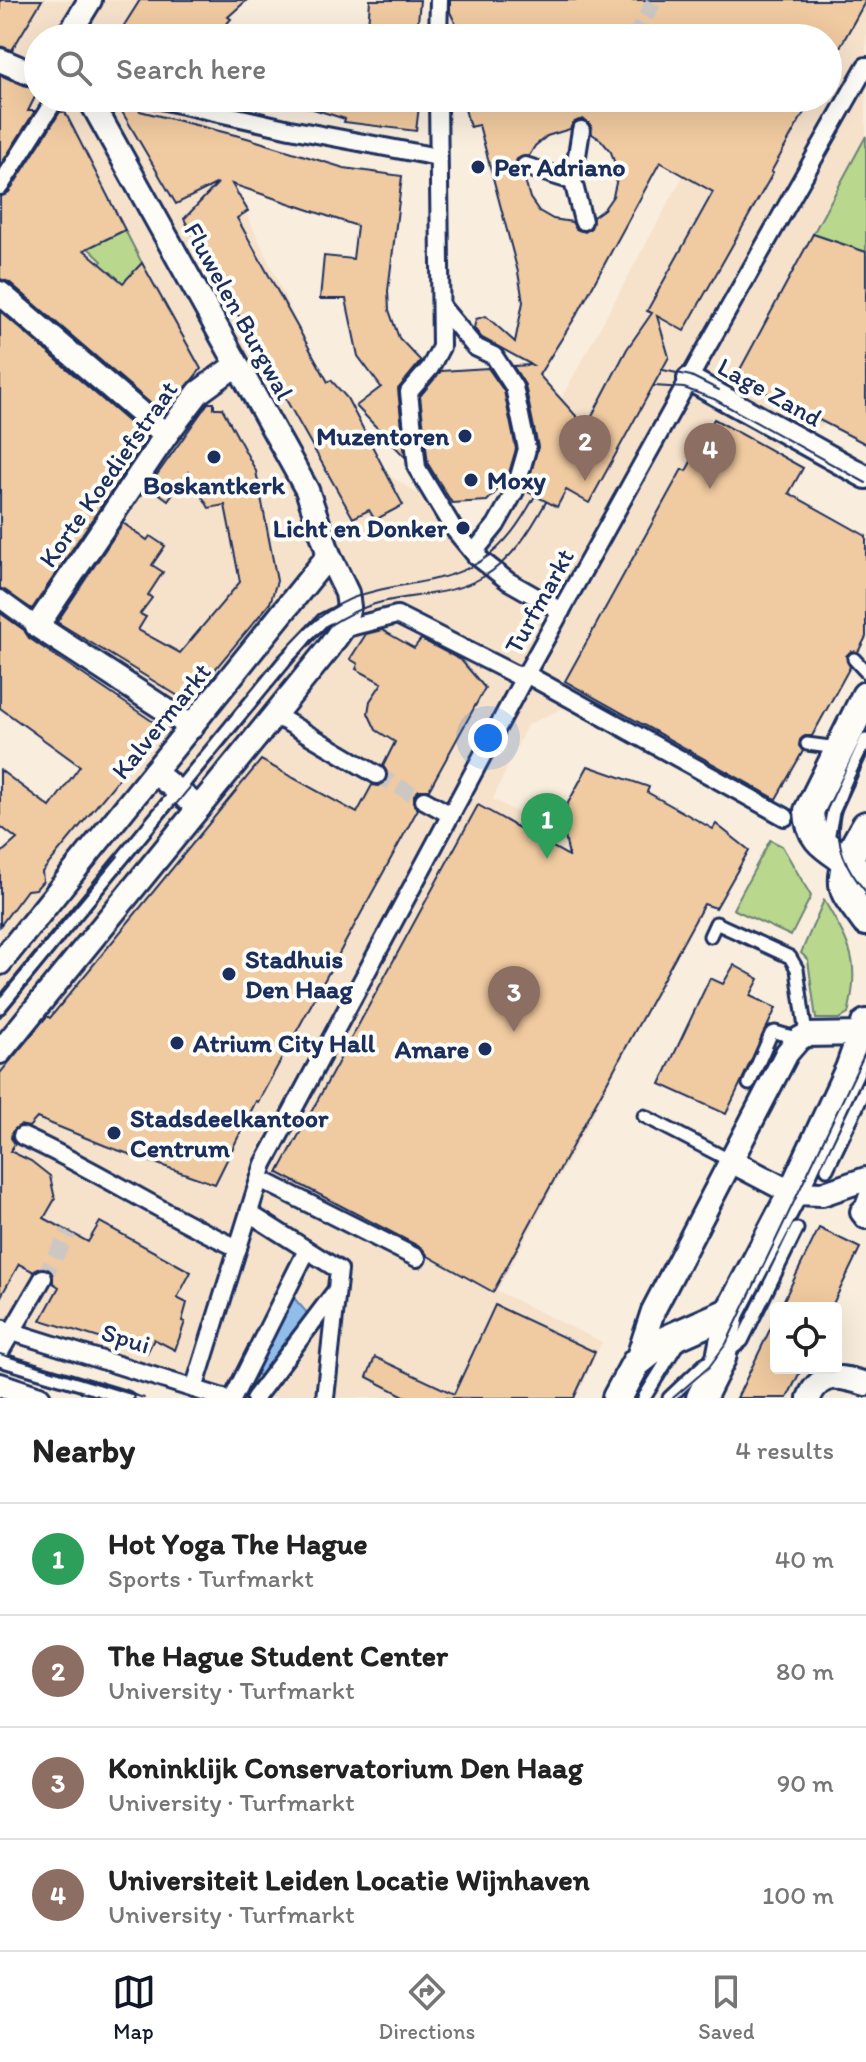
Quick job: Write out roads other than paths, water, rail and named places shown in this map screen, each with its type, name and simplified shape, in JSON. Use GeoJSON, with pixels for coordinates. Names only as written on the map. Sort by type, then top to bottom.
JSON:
{"type":"FeatureCollection","features":[{"type":"Feature","properties":{"kind":"street"},"geometry":{"type":"LineString","coordinates":[[75,24],[90,0]]}},
{"type":"Feature","properties":{"kind":"street"},"geometry":{"type":"LineString","coordinates":[[438,24],[439,0]]}},
{"type":"Feature","properties":{"kind":"street"},"geometry":{"type":"LineString","coordinates":[[0,60],[24,70]]}},
{"type":"Feature","properties":{"kind":"street","name":"Turfmarkt"},"geometry":{"type":"LineString","coordinates":[[842,108],[866,66]]}},
{"type":"Feature","properties":{"kind":"street"},"geometry":{"type":"LineString","coordinates":[[0,186],[47,112]]}},
{"type":"Feature","properties":{"kind":"street","name":"Fluwelen Burgwal"},"geometry":{"type":"LineString","coordinates":[[97,112],[307,490],[329,555]]}},
{"type":"Feature","properties":{"kind":"street"},"geometry":{"type":"LineString","coordinates":[[214,112],[438,157]]}},
{"type":"Feature","properties":{"kind":"street"},"geometry":{"type":"LineString","coordinates":[[438,112],[441,347],[430,368],[409,392],[417,468],[453,528],[476,556],[508,581],[561,611]]}},
{"type":"Feature","properties":{"kind":"street","name":"Turfmarkt"},"geometry":{"type":"LineString","coordinates":[[194,1389],[262,1172],[526,674],[840,112]]}},
{"type":"Feature","properties":{"kind":"street"},"geometry":{"type":"LineString","coordinates":[[581,130],[573,181],[583,221]]}},
{"type":"Feature","properties":{"kind":"street"},"geometry":{"type":"LineString","coordinates":[[525,166],[573,181]]}},
{"type":"Feature","properties":{"kind":"street"},"geometry":{"type":"LineString","coordinates":[[0,293],[166,435]]}},
{"type":"Feature","properties":{"kind":"street"},"geometry":{"type":"LineString","coordinates":[[441,306],[475,347],[494,356],[514,387],[527,449],[507,508],[479,546],[476,556]]}},
{"type":"Feature","properties":{"kind":"street","name":"Korte Koediefstraat"},"geometry":{"type":"LineString","coordinates":[[37,626],[166,435],[199,392],[236,365]]}},
{"type":"Feature","properties":{"kind":"street","name":"Lage Zand"},"geometry":{"type":"LineString","coordinates":[[689,379],[866,477]]}},
{"type":"Feature","properties":{"kind":"street"},"geometry":{"type":"LineString","coordinates":[[0,1052],[342,629],[349,607],[347,593],[329,555]]}},
{"type":"Feature","properties":{"kind":"street","name":"Kalvermarkt"},"geometry":{"type":"LineString","coordinates":[[0,963],[329,555]]}},
{"type":"Feature","properties":{"kind":"street"},"geometry":{"type":"LineString","coordinates":[[0,599],[192,727]]}},
{"type":"Feature","properties":{"kind":"street"},"geometry":{"type":"LineString","coordinates":[[342,629],[397,615],[516,675],[526,674],[785,817]]}},
{"type":"Feature","properties":{"kind":"street"},"geometry":{"type":"LineString","coordinates":[[275,715],[377,775]]}},
{"type":"Feature","properties":{"kind":"street"},"geometry":{"type":"LineString","coordinates":[[857,715],[823,771],[809,811],[809,820],[812,830],[846,871],[866,921]]}},
{"type":"Feature","properties":{"kind":"street"},"geometry":{"type":"LineString","coordinates":[[154,772],[199,808]]}},
{"type":"Feature","properties":{"kind":"street"},"geometry":{"type":"LineString","coordinates":[[424,800],[451,815]]}},
{"type":"Feature","properties":{"kind":"street"},"geometry":{"type":"LineString","coordinates":[[846,871],[866,826]]}},
{"type":"Feature","properties":{"kind":"street"},"geometry":{"type":"LineString","coordinates":[[617,1398],[636,1363],[653,1311],[787,1053],[802,1037],[862,1055],[792,1193],[726,1335],[701,1398]]}},
{"type":"Feature","properties":{"kind":"street"},"geometry":{"type":"LineString","coordinates":[[22,1136],[238,1248]]}},
{"type":"Feature","properties":{"kind":"street"},"geometry":{"type":"LineString","coordinates":[[731,1161],[792,1193],[822,1194],[866,1179]]}},
{"type":"Feature","properties":{"kind":"street"},"geometry":{"type":"LineString","coordinates":[[262,1172],[417,1258]]}},
{"type":"Feature","properties":{"kind":"street"},"geometry":{"type":"LineString","coordinates":[[249,1213],[339,1270],[325,1398]]}},
{"type":"Feature","properties":{"kind":"street"},"geometry":{"type":"LineString","coordinates":[[233,1398],[307,1250]]}},
{"type":"Feature","properties":{"kind":"street"},"geometry":{"type":"LineString","coordinates":[[0,1352],[6,1330],[43,1278]]}},
{"type":"Feature","properties":{"kind":"street"},"geometry":{"type":"LineString","coordinates":[[255,1398],[337,1290]]}},
{"type":"Feature","properties":{"kind":"street","name":"Spui"},"geometry":{"type":"LineString","coordinates":[[6,1330],[223,1398]]}},
{"type":"Feature","properties":{"kind":"street"},"geometry":{"type":"LineString","coordinates":[[636,1363],[662,1342],[685,1333],[726,1335]]}},
{"type":"Feature","properties":{"kind":"street"},"geometry":{"type":"LineString","coordinates":[[809,1398],[825,1378],[838,1376],[866,1384]]}},
{"type":"Feature","properties":{"kind":"street"},"geometry":{"type":"LineString","coordinates":[[0,1385],[39,1398]]}},
{"type":"Feature","properties":{"kind":"lane"},"geometry":{"type":"LineString","coordinates":[[0,1007],[312,630],[323,620],[349,607]]}},
{"type":"Feature","properties":{"kind":"lane"},"geometry":{"type":"LineString","coordinates":[[866,663],[854,659],[866,672]]}},
{"type":"Feature","properties":{"kind":"lane"},"geometry":{"type":"LineString","coordinates":[[846,871],[833,812],[866,679]]}},
{"type":"Feature","properties":{"kind":"lane"},"geometry":{"type":"LineString","coordinates":[[823,771],[830,747],[857,715]]}},
{"type":"Feature","properties":{"kind":"lane"},"geometry":{"type":"LineString","coordinates":[[823,771],[807,744],[830,747]]}},
{"type":"Feature","properties":{"kind":"lane"},"geometry":{"type":"LineString","coordinates":[[710,936],[716,923],[790,957],[797,969],[802,1037],[771,1034],[749,1084]]}},
{"type":"Feature","properties":{"kind":"lane"},"geometry":{"type":"LineString","coordinates":[[827,1169],[862,1055]]}},
{"type":"Feature","properties":{"kind":"lane"},"geometry":{"type":"LineString","coordinates":[[644,1116],[731,1161]]}},
{"type":"Feature","properties":{"kind":"lane"},"geometry":{"type":"LineString","coordinates":[[669,1398],[699,1372],[726,1335],[742,1341],[797,1229]]}},
{"type":"Feature","properties":{"kind":"lane"},"geometry":{"type":"LineString","coordinates":[[644,1398],[685,1333]]}},
{"type":"Feature","properties":{"kind":"lane"},"geometry":{"type":"LineString","coordinates":[[0,1360],[127,1398]]}},
{"type":"Feature","properties":{"kind":"water"},"geometry":{"type":"Polygon","coordinates":[[[293,1297],[309,1315],[263,1376],[254,1374],[293,1297]]]}},
{"type":"Feature","properties":{"kind":"tunnel"},"geometry":{"type":"LineString","coordinates":[[642,24],[655,0]]}},
{"type":"Feature","properties":{"kind":"tunnel"},"geometry":{"type":"LineString","coordinates":[[377,775],[424,800]]}},
{"type":"Feature","properties":{"kind":"tunnel"},"geometry":{"type":"LineString","coordinates":[[43,1278],[69,1232]]}},
{"type":"Feature","properties":{"kind":"tram line"},"geometry":{"type":"LineString","coordinates":[[663,370],[691,376],[719,390]]}},
{"type":"Feature","properties":{"kind":"tram line"},"geometry":{"type":"LineString","coordinates":[[654,386],[684,388],[714,399],[866,483]]}},
{"type":"Feature","properties":{"kind":"tram line"},"geometry":{"type":"LineString","coordinates":[[284,651],[314,622],[349,600],[456,573],[481,561],[505,540],[535,496]]}},
{"type":"Feature","properties":{"kind":"tram line"},"geometry":{"type":"LineString","coordinates":[[0,1017],[316,635],[348,615],[373,605],[447,591],[483,577],[512,553],[546,502]]}},
{"type":"Feature","properties":{"kind":"tram line"},"geometry":{"type":"LineString","coordinates":[[866,753],[848,790],[839,824],[844,856],[852,874],[866,892]]}},
{"type":"Feature","properties":{"kind":"tram line"},"geometry":{"type":"LineString","coordinates":[[0,997],[118,856]]}},
{"type":"Feature","properties":{"kind":"tram line"},"geometry":{"type":"LineString","coordinates":[[673,1398],[709,1367],[726,1344],[866,1051]]}},
{"type":"Feature","properties":{"kind":"tram line"},"geometry":{"type":"LineString","coordinates":[[0,1354],[144,1398]]}},
{"type":"Feature","properties":{"kind":"place","name":"Per Adriano"},"geometry":{"type":"Point","coordinates":[478,167]}},
{"type":"Feature","properties":{"kind":"place","name":"Muzentoren"},"geometry":{"type":"Point","coordinates":[465,436]}},
{"type":"Feature","properties":{"kind":"place","name":"Boskantkerk"},"geometry":{"type":"Point","coordinates":[214,457]}},
{"type":"Feature","properties":{"kind":"place","name":"Moxy"},"geometry":{"type":"Point","coordinates":[471,480]}},
{"type":"Feature","properties":{"kind":"place","name":"The Hague Student Center"},"geometry":{"type":"Point","coordinates":[585,481]}},
{"type":"Feature","properties":{"kind":"place","name":"Universiteit Leiden Locatie Wijnhaven"},"geometry":{"type":"Point","coordinates":[710,489]}},
{"type":"Feature","properties":{"kind":"place","name":"Licht en Donker"},"geometry":{"type":"Point","coordinates":[463,528]}},
{"type":"Feature","properties":{"kind":"place","name":"Hot Yoga The Hague"},"geometry":{"type":"Point","coordinates":[547,859]}},
{"type":"Feature","properties":{"kind":"place","name":"Stadhuis Den Haag"},"geometry":{"type":"Point","coordinates":[229,974]}},
{"type":"Feature","properties":{"kind":"place","name":"Koninklijk Conservatorium Den Haag"},"geometry":{"type":"Point","coordinates":[514,1032]}},
{"type":"Feature","properties":{"kind":"place","name":"Atrium City Hall"},"geometry":{"type":"Point","coordinates":[177,1043]}},
{"type":"Feature","properties":{"kind":"place","name":"Amare"},"geometry":{"type":"Point","coordinates":[485,1049]}},
{"type":"Feature","properties":{"kind":"place","name":"Stadsdeelkantoor Centrum"},"geometry":{"type":"Point","coordinates":[114,1133]}}]}
